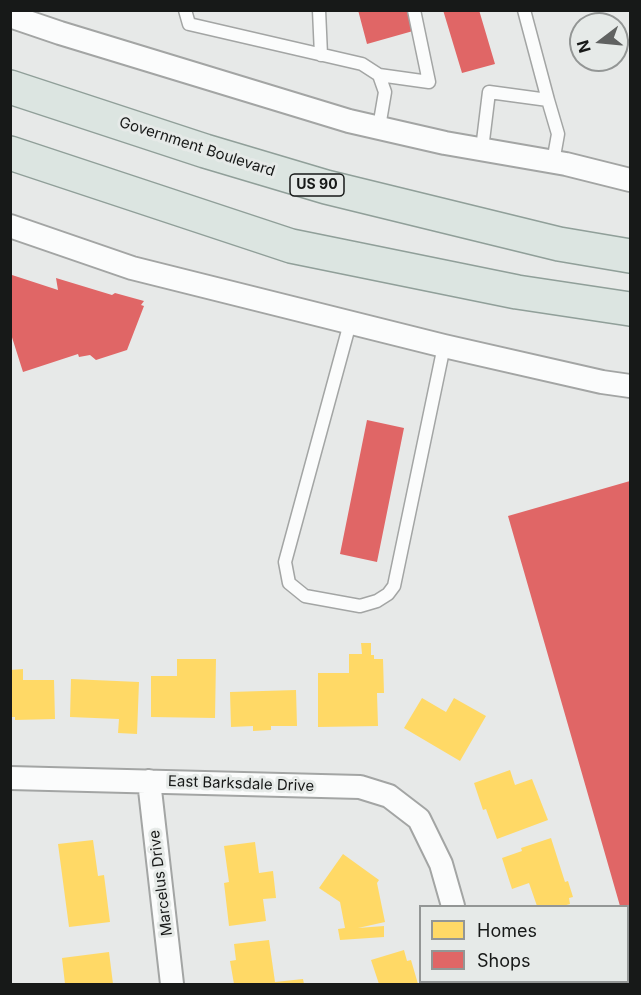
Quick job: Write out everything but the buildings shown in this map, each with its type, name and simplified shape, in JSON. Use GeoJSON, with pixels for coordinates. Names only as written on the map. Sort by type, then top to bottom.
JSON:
{"type":"FeatureCollection","features":[{"type":"Feature","properties":{"kind":"main road","name":"Government Boulevard"},"geometry":{"type":"LineString","coordinates":[[10,87],[205,152],[326,187],[559,244],[630,256]]}},
{"type":"Feature","properties":{"kind":"main road"},"geometry":{"type":"LineString","coordinates":[[10,153],[291,246],[517,292],[630,309]]}},
{"type":"Feature","properties":{"kind":"street"},"geometry":{"type":"LineString","coordinates":[[14,20],[349,121],[630,180]]}},
{"type":"Feature","properties":{"kind":"street"},"geometry":{"type":"LineString","coordinates":[[10,226],[132,268],[444,346],[602,382],[630,386]]}},
{"type":"Feature","properties":{"kind":"street","name":"East Barksdale Drive"},"geometry":{"type":"LineString","coordinates":[[10,778],[360,787],[389,796],[419,819],[438,857],[453,905]]}},
{"type":"Feature","properties":{"kind":"street","name":"Marcelus Drive"},"geometry":{"type":"LineString","coordinates":[[149,781],[172,984]]}},
{"type":"Feature","properties":{"kind":"lane"},"geometry":{"type":"LineString","coordinates":[[185,10],[189,24],[362,64],[379,75],[429,82],[414,10]]}},
{"type":"Feature","properties":{"kind":"lane"},"geometry":{"type":"LineString","coordinates":[[319,10],[321,55]]}},
{"type":"Feature","properties":{"kind":"lane"},"geometry":{"type":"LineString","coordinates":[[524,10],[558,134],[553,162]]}},
{"type":"Feature","properties":{"kind":"lane"},"geometry":{"type":"LineString","coordinates":[[379,75],[385,92],[379,127]]}},
{"type":"Feature","properties":{"kind":"lane"},"geometry":{"type":"LineString","coordinates":[[482,149],[489,92],[548,100]]}},
{"type":"Feature","properties":{"kind":"lane"},"geometry":{"type":"LineString","coordinates":[[350,323],[285,562],[289,583],[305,596],[360,606],[377,601],[388,594],[394,586],[444,346]]}}]}
